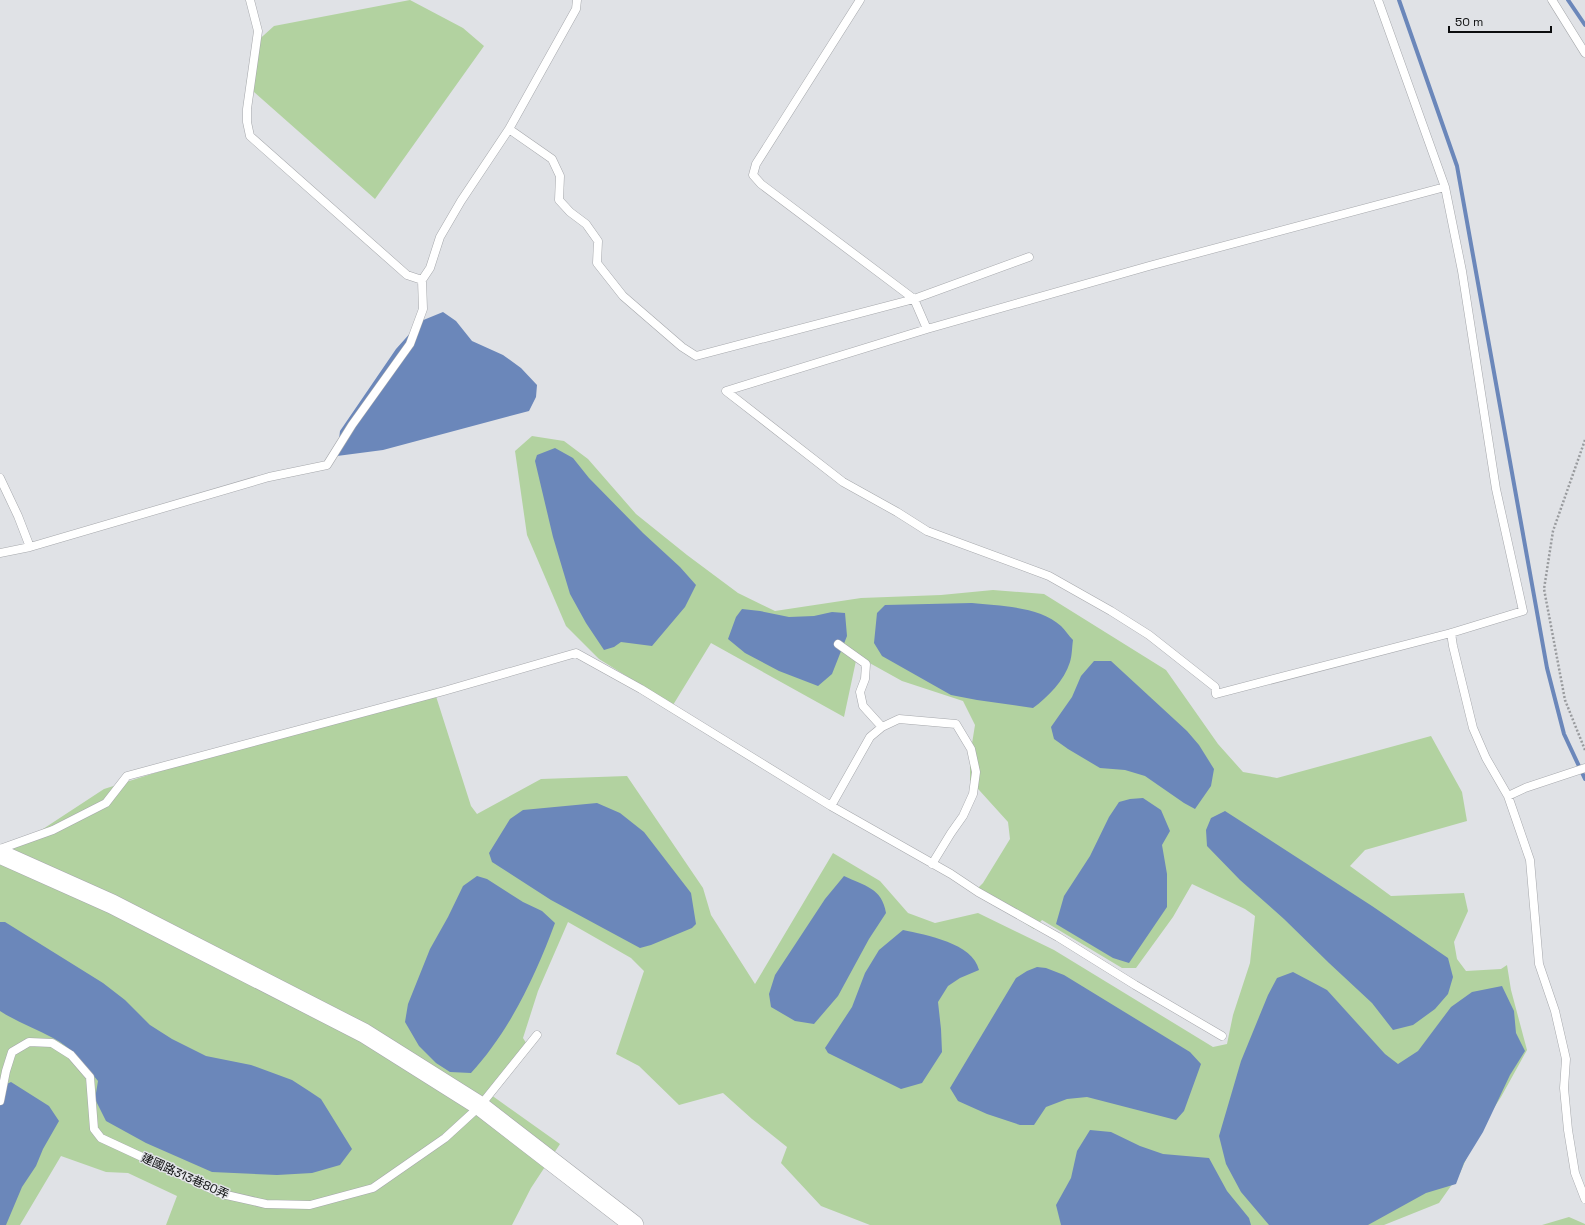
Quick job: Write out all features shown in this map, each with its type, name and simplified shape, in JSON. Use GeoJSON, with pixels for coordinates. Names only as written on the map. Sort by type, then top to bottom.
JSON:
{"type":"FeatureCollection","features":[{"type":"Feature","properties":{"kind":"street"},"geometry":{"type":"LineString","coordinates":[[0,854],[112,904],[364,1033],[480,1106],[634,1225]]}},
{"type":"Feature","properties":{"kind":"lane"},"geometry":{"type":"LineString","coordinates":[[250,0],[258,31],[247,109],[247,122],[250,136],[407,275],[422,280]]}},
{"type":"Feature","properties":{"kind":"lane"},"geometry":{"type":"LineString","coordinates":[[0,553],[30,548],[269,477],[327,465],[352,425],[410,344],[423,309],[422,280],[430,268],[440,237],[461,201],[509,129],[576,9],[578,0]]}},
{"type":"Feature","properties":{"kind":"lane"},"geometry":{"type":"LineString","coordinates":[[860,0],[756,164],[753,175],[761,184],[914,299],[927,329]]}},
{"type":"Feature","properties":{"kind":"lane"},"geometry":{"type":"LineString","coordinates":[[1378,0],[1445,187],[1462,271],[1496,489],[1522,611],[1451,633],[1216,694],[1215,686],[1149,635],[1111,611],[1049,576],[927,531],[898,512],[843,482],[726,391],[927,329],[1149,266],[1445,187]]}},
{"type":"Feature","properties":{"kind":"lane"},"geometry":{"type":"LineString","coordinates":[[1552,0],[1585,53]]}},
{"type":"Feature","properties":{"kind":"lane"},"geometry":{"type":"LineString","coordinates":[[509,129],[552,159],[560,176],[559,200],[570,212],[586,224],[598,241],[597,263],[622,296],[682,347],[696,356],[914,299],[1029,257]]}},
{"type":"Feature","properties":{"kind":"lane"},"geometry":{"type":"LineString","coordinates":[[0,478],[18,516],[30,548]]}},
{"type":"Feature","properties":{"kind":"lane"},"geometry":{"type":"LineString","coordinates":[[1451,633],[1473,728],[1486,758],[1508,796],[1530,860],[1540,964],[1555,1011],[1566,1059],[1564,1088],[1568,1130],[1576,1173],[1585,1199]]}},
{"type":"Feature","properties":{"kind":"lane"},"geometry":{"type":"LineString","coordinates":[[838,644],[866,664],[865,679],[860,692],[863,706],[882,727]]}},
{"type":"Feature","properties":{"kind":"lane"},"geometry":{"type":"LineString","coordinates":[[0,849],[53,830],[106,803],[127,776],[444,691],[576,653],[641,689],[831,806],[951,874],[978,892],[1058,937],[1222,1036]]}},
{"type":"Feature","properties":{"kind":"lane"},"geometry":{"type":"LineString","coordinates":[[831,806],[870,737],[882,727],[899,719],[956,724],[971,749],[976,772],[974,794],[963,816],[932,864]]}},
{"type":"Feature","properties":{"kind":"lane"},"geometry":{"type":"LineString","coordinates":[[1508,796],[1525,788],[1585,768]]}},
{"type":"Feature","properties":{"kind":"lane","name":"建國路313巷80弄"},"geometry":{"type":"LineString","coordinates":[[0,1101],[6,1071],[12,1052],[29,1042],[52,1043],[71,1055],[90,1077],[94,1129],[101,1138],[222,1194],[266,1204],[310,1205],[373,1188],[445,1138],[480,1106],[537,1035]]}},
{"type":"Feature","properties":{"kind":"path"},"geometry":{"type":"LineString","coordinates":[[1585,440],[1553,531],[1544,589],[1565,700],[1585,750]]}},
{"type":"Feature","properties":{"kind":"green space"},"geometry":{"type":"Polygon","coordinates":[[[410,0],[463,28],[484,46],[375,199],[246,85],[254,44],[274,26],[410,0]]]}},
{"type":"Feature","properties":{"kind":"green space"},"geometry":{"type":"Polygon","coordinates":[[[532,436],[564,441],[588,459],[636,514],[738,593],[775,611],[861,598],[941,595],[993,590],[1044,594],[1166,670],[1218,744],[1243,772],[1277,778],[1431,736],[1462,792],[1467,821],[1365,850],[1350,866],[1391,896],[1464,893],[1468,911],[1454,942],[1457,959],[1466,971],[1501,969],[1507,965],[1511,990],[1527,1050],[1501,1097],[1477,1134],[1460,1173],[1439,1203],[1384,1225],[870,1225],[821,1206],[781,1163],[787,1147],[723,1093],[679,1105],[639,1066],[616,1054],[644,971],[631,958],[568,922],[538,991],[523,1038],[528,1046],[487,1092],[560,1144],[531,1188],[512,1225],[166,1225],[177,1196],[128,1173],[106,1172],[61,1156],[20,1225],[0,1225],[0,845],[17,846],[104,789],[237,747],[434,690],[471,806],[477,814],[541,779],[627,776],[703,888],[711,915],[755,984],[833,853],[880,881],[908,913],[935,923],[978,913],[1054,950],[1213,1047],[1227,1044],[1233,1015],[1250,963],[1255,916],[1245,909],[1192,884],[1173,917],[1136,968],[1122,968],[1042,920],[1034,929],[975,891],[983,883],[1010,839],[1008,822],[970,780],[970,756],[975,725],[963,701],[902,681],[857,656],[844,717],[711,643],[673,705],[599,659],[566,626],[527,535],[515,451],[532,436]]]}},
{"type":"Feature","properties":{"kind":"green space"},"geometry":{"type":"Polygon","coordinates":[[[1569,1217],[1585,1225],[1542,1225],[1569,1217]]]}},
{"type":"Feature","properties":{"kind":"water"},"geometry":{"type":"Polygon","coordinates":[[[443,312],[456,321],[472,341],[503,355],[521,368],[537,385],[536,397],[529,411],[383,450],[337,456],[340,431],[396,349],[421,321],[443,312]]]}},
{"type":"Feature","properties":{"kind":"water"},"geometry":{"type":"Polygon","coordinates":[[[555,448],[573,458],[589,478],[643,533],[680,567],[696,585],[685,607],[652,646],[621,642],[614,647],[604,650],[586,623],[570,594],[553,537],[535,461],[537,455],[555,448]]]}},
{"type":"Feature","properties":{"kind":"water"},"geometry":{"type":"Polygon","coordinates":[[[972,603],[1019,608],[1042,614],[1061,626],[1073,640],[1071,660],[1064,676],[1050,694],[1033,708],[951,695],[882,656],[874,643],[877,613],[885,605],[972,603]]]}},
{"type":"Feature","properties":{"kind":"water"},"geometry":{"type":"Polygon","coordinates":[[[742,609],[789,617],[814,616],[832,612],[845,613],[847,636],[832,674],[818,686],[779,671],[745,653],[728,639],[736,617],[742,609]]]}},
{"type":"Feature","properties":{"kind":"water"},"geometry":{"type":"Polygon","coordinates":[[[1094,661],[1111,661],[1187,731],[1199,745],[1214,769],[1211,786],[1195,809],[1145,776],[1125,770],[1100,768],[1054,739],[1051,727],[1072,697],[1081,676],[1094,661]]]}},
{"type":"Feature","properties":{"kind":"water"},"geometry":{"type":"Polygon","coordinates":[[[1143,798],[1161,810],[1170,831],[1162,845],[1167,874],[1167,907],[1129,963],[1113,958],[1056,924],[1064,896],[1090,856],[1109,817],[1119,802],[1143,798]]]}},
{"type":"Feature","properties":{"kind":"water"},"geometry":{"type":"Polygon","coordinates":[[[597,803],[620,813],[644,832],[691,893],[696,924],[692,928],[640,948],[551,900],[492,862],[489,853],[510,819],[523,810],[597,803]]]}},
{"type":"Feature","properties":{"kind":"water"},"geometry":{"type":"Polygon","coordinates":[[[1225,811],[1372,906],[1448,958],[1453,977],[1448,994],[1435,1009],[1413,1025],[1393,1030],[1372,1003],[1284,919],[1240,880],[1207,846],[1206,830],[1211,818],[1225,811]]]}},
{"type":"Feature","properties":{"kind":"water"},"geometry":{"type":"Polygon","coordinates":[[[477,876],[487,879],[523,902],[542,911],[555,923],[530,983],[497,1040],[471,1073],[450,1072],[436,1063],[419,1046],[405,1022],[408,1004],[430,949],[463,886],[477,876]]]}},
{"type":"Feature","properties":{"kind":"water"},"geometry":{"type":"Polygon","coordinates":[[[844,876],[876,893],[881,898],[886,913],[869,939],[838,996],[814,1024],[795,1021],[771,1007],[769,994],[775,975],[825,899],[844,876]]]}},
{"type":"Feature","properties":{"kind":"water"},"geometry":{"type":"Polygon","coordinates":[[[0,922],[5,922],[103,983],[125,1000],[150,1025],[172,1039],[206,1056],[251,1065],[292,1080],[321,1099],[352,1149],[340,1165],[312,1173],[277,1175],[212,1172],[146,1143],[106,1121],[95,1099],[98,1081],[77,1057],[60,1042],[0,1011],[0,922]]]}},
{"type":"Feature","properties":{"kind":"water"},"geometry":{"type":"Polygon","coordinates":[[[903,930],[936,938],[958,947],[968,953],[975,961],[979,970],[960,978],[948,986],[938,1002],[942,1052],[922,1083],[901,1089],[828,1053],[825,1048],[852,1007],[865,973],[879,950],[903,930]]]}},
{"type":"Feature","properties":{"kind":"water"},"geometry":{"type":"Polygon","coordinates":[[[1037,967],[1046,968],[1064,975],[1190,1052],[1201,1064],[1184,1111],[1176,1120],[1087,1097],[1067,1099],[1046,1107],[1034,1125],[1020,1125],[987,1114],[958,1101],[950,1088],[1016,978],[1037,967]]]}},
{"type":"Feature","properties":{"kind":"water"},"geometry":{"type":"Polygon","coordinates":[[[1293,972],[1327,990],[1385,1054],[1398,1064],[1418,1051],[1451,1007],[1472,992],[1502,986],[1514,1011],[1516,1033],[1525,1051],[1510,1075],[1483,1132],[1464,1163],[1456,1184],[1426,1193],[1368,1225],[1269,1225],[1241,1192],[1226,1164],[1219,1136],[1241,1061],[1268,995],[1277,978],[1293,972]]]}},
{"type":"Feature","properties":{"kind":"water"},"geometry":{"type":"Polygon","coordinates":[[[11,1082],[49,1106],[59,1121],[43,1149],[36,1166],[22,1187],[6,1225],[0,1225],[0,1087],[11,1082]]]}},
{"type":"Feature","properties":{"kind":"water"},"geometry":{"type":"Polygon","coordinates":[[[1090,1130],[1111,1132],[1140,1146],[1163,1154],[1209,1158],[1227,1191],[1249,1218],[1251,1225],[1061,1225],[1056,1205],[1071,1178],[1077,1151],[1090,1130]]]}},
{"type":"Feature","properties":{"kind":"waterway"},"geometry":{"type":"LineString","coordinates":[[1399,0],[1457,166],[1547,668],[1564,734],[1585,779]]}},
{"type":"Feature","properties":{"kind":"waterway"},"geometry":{"type":"LineString","coordinates":[[1568,0],[1585,25]]}}]}
